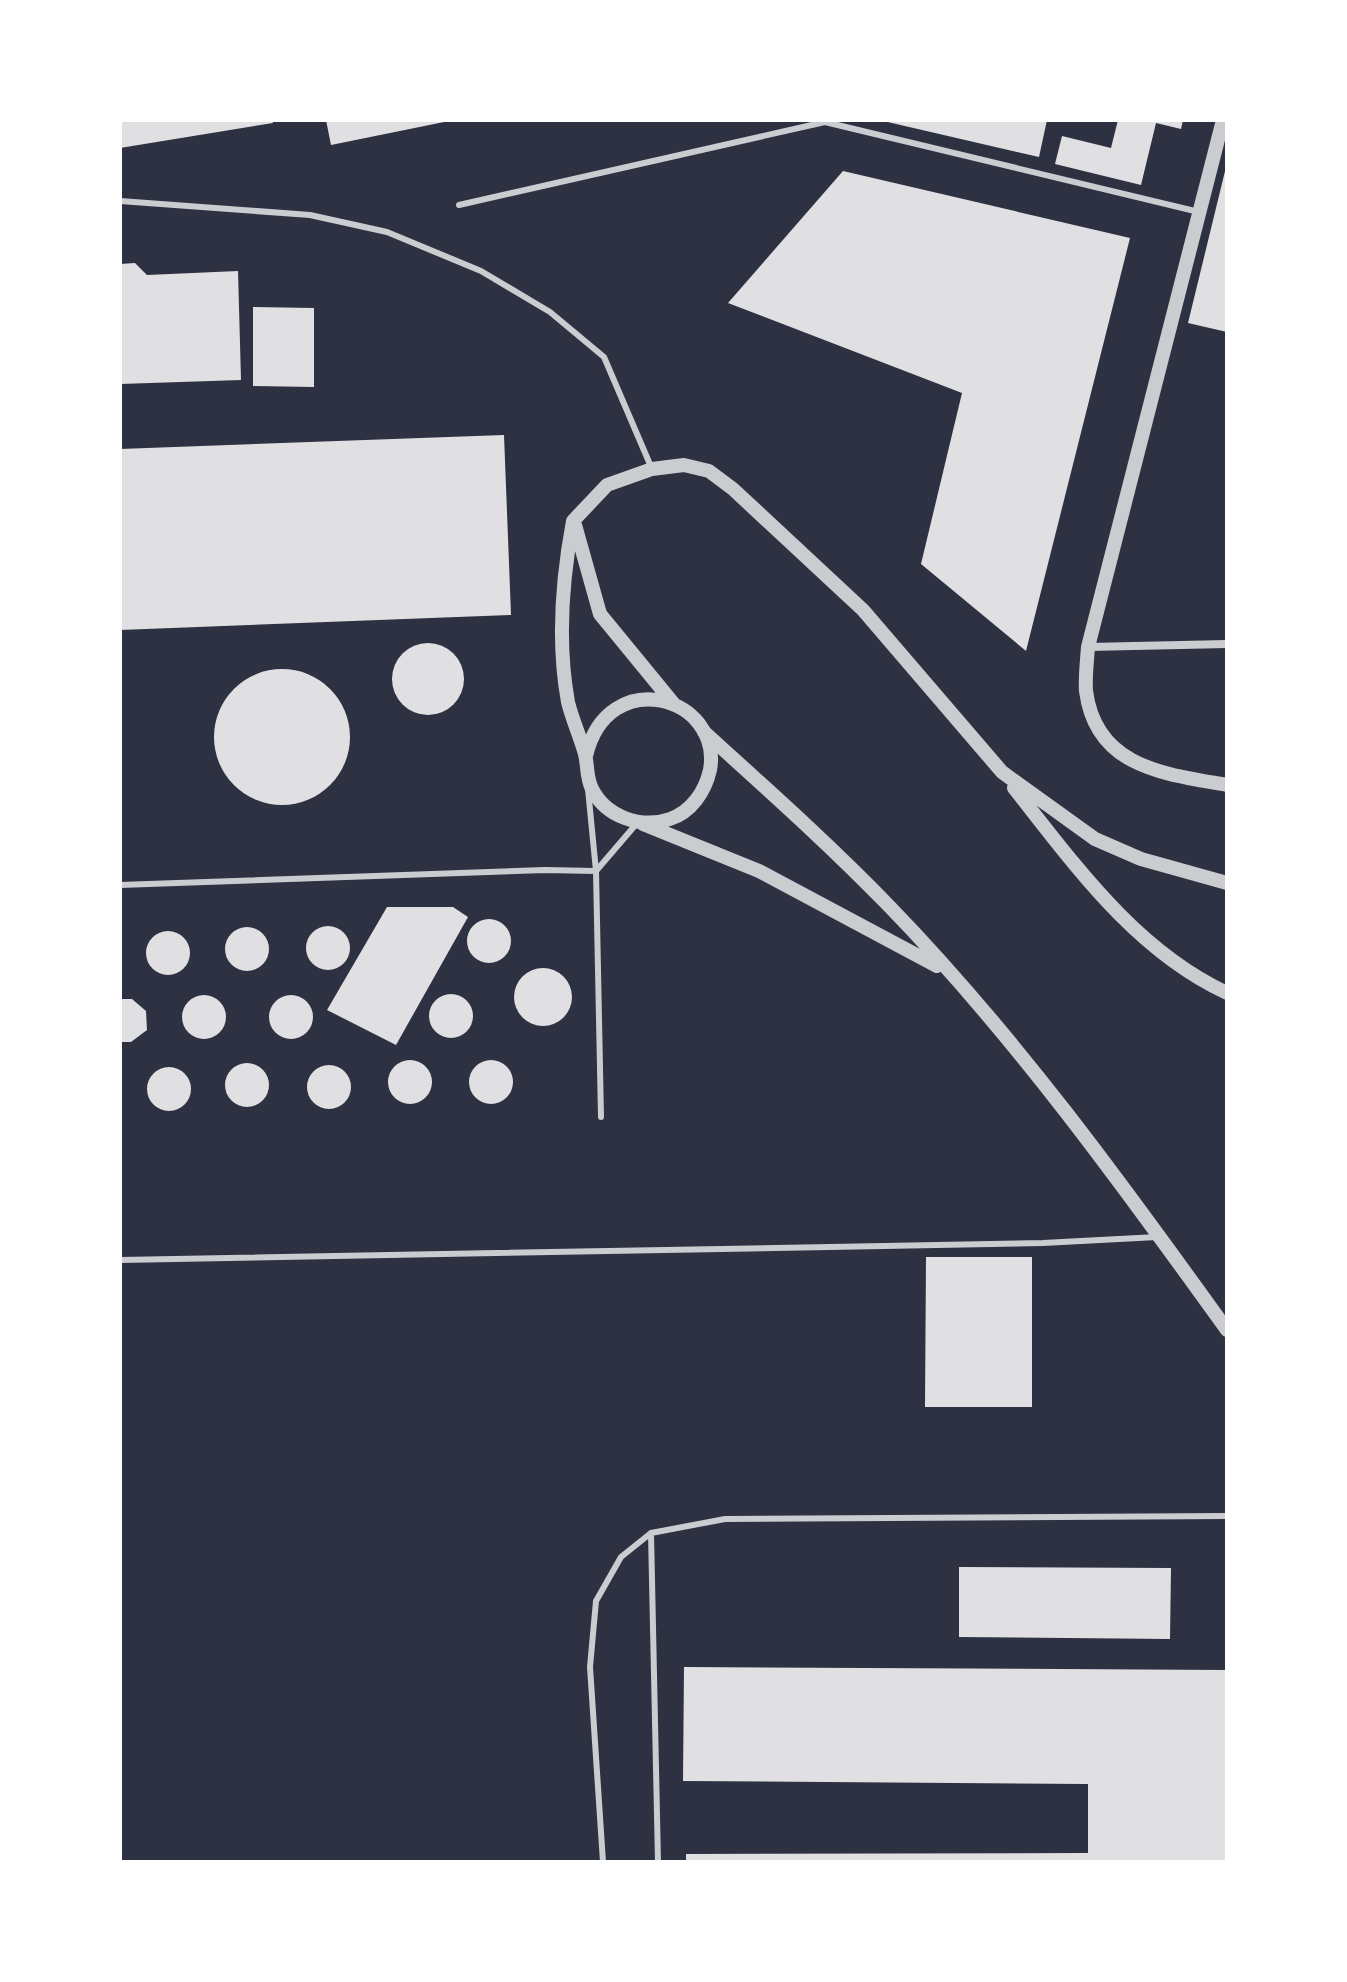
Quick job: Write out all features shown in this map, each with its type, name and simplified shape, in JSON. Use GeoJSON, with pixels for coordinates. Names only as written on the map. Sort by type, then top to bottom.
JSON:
{"type":"FeatureCollection","features":[{"type":"Feature","properties":{"kind":"street"},"geometry":{"type":"LineString","coordinates":[[1223,120],[1088,647],[1086,691],[1098,730],[1119,753],[1152,772],[1227,785]]}},
{"type":"Feature","properties":{"kind":"street"},"geometry":{"type":"LineString","coordinates":[[945,970],[759,871],[619,816],[604,805],[592,790],[568,702],[563,575],[573,521],[607,485],[652,469],[684,465],[709,471],[733,489],[863,610],[1002,772],[1108,904],[1180,964],[1227,993]]}},
{"type":"Feature","properties":{"kind":"street"},"geometry":{"type":"LineString","coordinates":[[573,521],[600,614],[673,704],[691,716],[704,732],[891,908],[1011,1044],[1161,1237],[1227,1330]]}},
{"type":"Feature","properties":{"kind":"street"},"geometry":{"type":"LineString","coordinates":[[1088,647],[1227,644]]}},
{"type":"Feature","properties":{"kind":"street"},"geometry":{"type":"LineString","coordinates":[[586,764],[590,737],[600,721],[615,708],[634,700],[653,699],[673,704]]}},
{"type":"Feature","properties":{"kind":"street"},"geometry":{"type":"LineString","coordinates":[[638,822],[672,819],[699,797],[711,765],[704,732]]}},
{"type":"Feature","properties":{"kind":"street"},"geometry":{"type":"LineString","coordinates":[[1002,772],[1095,839],[1141,859],[1227,883]]}},
{"type":"Feature","properties":{"kind":"lane"},"geometry":{"type":"LineString","coordinates":[[459,205],[825,122],[1199,212]]}},
{"type":"Feature","properties":{"kind":"lane"},"geometry":{"type":"LineString","coordinates":[[120,201],[310,215],[387,232],[481,271],[550,312],[604,357],[652,469]]}},
{"type":"Feature","properties":{"kind":"lane"},"geometry":{"type":"LineString","coordinates":[[586,764],[596,871],[601,1117]]}},
{"type":"Feature","properties":{"kind":"lane"},"geometry":{"type":"LineString","coordinates":[[596,871],[638,822]]}},
{"type":"Feature","properties":{"kind":"lane"},"geometry":{"type":"LineString","coordinates":[[120,885],[545,870],[596,871]]}},
{"type":"Feature","properties":{"kind":"lane"},"geometry":{"type":"LineString","coordinates":[[120,1260],[1027,1243],[1161,1237]]}},
{"type":"Feature","properties":{"kind":"lane"},"geometry":{"type":"LineString","coordinates":[[603,1862],[590,1667],[596,1601],[621,1557],[651,1533],[725,1519],[1227,1516]]}},
{"type":"Feature","properties":{"kind":"lane"},"geometry":{"type":"LineString","coordinates":[[651,1533],[658,1862]]}},
{"type":"Feature","properties":{"kind":"building"},"geometry":{"type":"Polygon","coordinates":[[[120,120],[272,120],[273,123],[120,148],[120,120]]]}},
{"type":"Feature","properties":{"kind":"building"},"geometry":{"type":"Polygon","coordinates":[[[326,120],[449,120],[449,121],[331,145],[326,120]]]}},
{"type":"Feature","properties":{"kind":"building"},"geometry":{"type":"Polygon","coordinates":[[[879,120],[1047,120],[1039,157],[879,120]]]}},
{"type":"Feature","properties":{"kind":"building"},"geometry":{"type":"Polygon","coordinates":[[[1118,120],[1183,120],[1181,129],[1156,123],[1141,185],[1055,164],[1062,136],[1111,148],[1118,120]]]}},
{"type":"Feature","properties":{"kind":"building"},"geometry":{"type":"Polygon","coordinates":[[[1227,167],[1227,332],[1188,323],[1227,167]]]}},
{"type":"Feature","properties":{"kind":"building"},"geometry":{"type":"Polygon","coordinates":[[[843,171],[1130,238],[1026,651],[921,564],[962,393],[728,303],[843,171]]]}},
{"type":"Feature","properties":{"kind":"building"},"geometry":{"type":"Polygon","coordinates":[[[135,263],[147,275],[238,271],[241,380],[120,384],[120,264],[135,263]]]}},
{"type":"Feature","properties":{"kind":"building"},"geometry":{"type":"Polygon","coordinates":[[[253,307],[314,308],[314,387],[253,386],[253,307]]]}},
{"type":"Feature","properties":{"kind":"building"},"geometry":{"type":"Polygon","coordinates":[[[504,435],[511,615],[120,630],[120,449],[504,435]]]}},
{"type":"Feature","properties":{"kind":"building"},"geometry":{"type":"Polygon","coordinates":[[[428,643],[448,649],[458,659],[464,679],[458,699],[448,709],[428,715],[408,709],[398,699],[392,679],[398,659],[408,649],[428,643]]]}},
{"type":"Feature","properties":{"kind":"building"},"geometry":{"type":"Polygon","coordinates":[[[282,669],[308,674],[330,689],[345,711],[350,737],[345,763],[330,785],[308,800],[282,805],[256,800],[234,785],[219,763],[214,737],[219,711],[234,689],[256,674],[282,669]]]}},
{"type":"Feature","properties":{"kind":"building"},"geometry":{"type":"Polygon","coordinates":[[[387,907],[453,907],[468,917],[396,1045],[327,1010],[387,907]]]}},
{"type":"Feature","properties":{"kind":"building"},"geometry":{"type":"Polygon","coordinates":[[[489,919],[505,925],[511,941],[505,957],[489,963],[473,957],[467,941],[473,925],[489,919]]]}},
{"type":"Feature","properties":{"kind":"building"},"geometry":{"type":"Polygon","coordinates":[[[328,926],[344,932],[350,948],[344,964],[328,970],[312,964],[306,948],[312,932],[328,926]]]}},
{"type":"Feature","properties":{"kind":"building"},"geometry":{"type":"Polygon","coordinates":[[[247,927],[263,933],[269,949],[263,965],[247,971],[231,965],[225,949],[231,933],[247,927]]]}},
{"type":"Feature","properties":{"kind":"building"},"geometry":{"type":"Polygon","coordinates":[[[168,931],[184,937],[190,953],[184,969],[168,975],[152,969],[146,953],[152,937],[168,931]]]}},
{"type":"Feature","properties":{"kind":"building"},"geometry":{"type":"Polygon","coordinates":[[[543,968],[564,976],[572,997],[564,1018],[543,1026],[522,1018],[514,997],[522,976],[543,968]]]}},
{"type":"Feature","properties":{"kind":"building"},"geometry":{"type":"Polygon","coordinates":[[[451,994],[467,1000],[473,1016],[467,1032],[451,1038],[435,1032],[429,1016],[435,1000],[451,994]]]}},
{"type":"Feature","properties":{"kind":"building"},"geometry":{"type":"Polygon","coordinates":[[[204,995],[220,1001],[226,1017],[220,1033],[204,1039],[188,1033],[182,1017],[188,1001],[204,995]]]}},
{"type":"Feature","properties":{"kind":"building"},"geometry":{"type":"Polygon","coordinates":[[[291,995],[307,1001],[313,1017],[307,1033],[291,1039],[275,1033],[269,1017],[275,1001],[291,995]]]}},
{"type":"Feature","properties":{"kind":"building"},"geometry":{"type":"Polygon","coordinates":[[[120,999],[132,999],[146,1011],[147,1030],[131,1042],[120,1042],[120,999]]]}},
{"type":"Feature","properties":{"kind":"building"},"geometry":{"type":"Polygon","coordinates":[[[410,1060],[426,1066],[432,1082],[426,1098],[410,1104],[394,1098],[388,1082],[394,1066],[410,1060]]]}},
{"type":"Feature","properties":{"kind":"building"},"geometry":{"type":"Polygon","coordinates":[[[491,1060],[507,1066],[513,1082],[507,1098],[491,1104],[475,1098],[469,1082],[475,1066],[491,1060]]]}},
{"type":"Feature","properties":{"kind":"building"},"geometry":{"type":"Polygon","coordinates":[[[247,1063],[263,1069],[269,1085],[263,1101],[247,1107],[231,1101],[225,1085],[231,1069],[247,1063]]]}},
{"type":"Feature","properties":{"kind":"building"},"geometry":{"type":"Polygon","coordinates":[[[329,1065],[345,1071],[351,1087],[345,1103],[329,1109],[313,1103],[307,1087],[313,1071],[329,1065]]]}},
{"type":"Feature","properties":{"kind":"building"},"geometry":{"type":"Polygon","coordinates":[[[169,1067],[185,1073],[191,1089],[185,1105],[169,1111],[153,1105],[147,1089],[153,1073],[169,1067]]]}},
{"type":"Feature","properties":{"kind":"building"},"geometry":{"type":"Polygon","coordinates":[[[926,1257],[1032,1257],[1032,1407],[925,1407],[926,1257]]]}},
{"type":"Feature","properties":{"kind":"building"},"geometry":{"type":"Polygon","coordinates":[[[959,1567],[1171,1568],[1170,1639],[959,1637],[959,1567]]]}},
{"type":"Feature","properties":{"kind":"building"},"geometry":{"type":"Polygon","coordinates":[[[684,1667],[1227,1670],[1227,1862],[686,1862],[686,1854],[1088,1853],[1088,1784],[683,1781],[684,1667]]]}}]}
